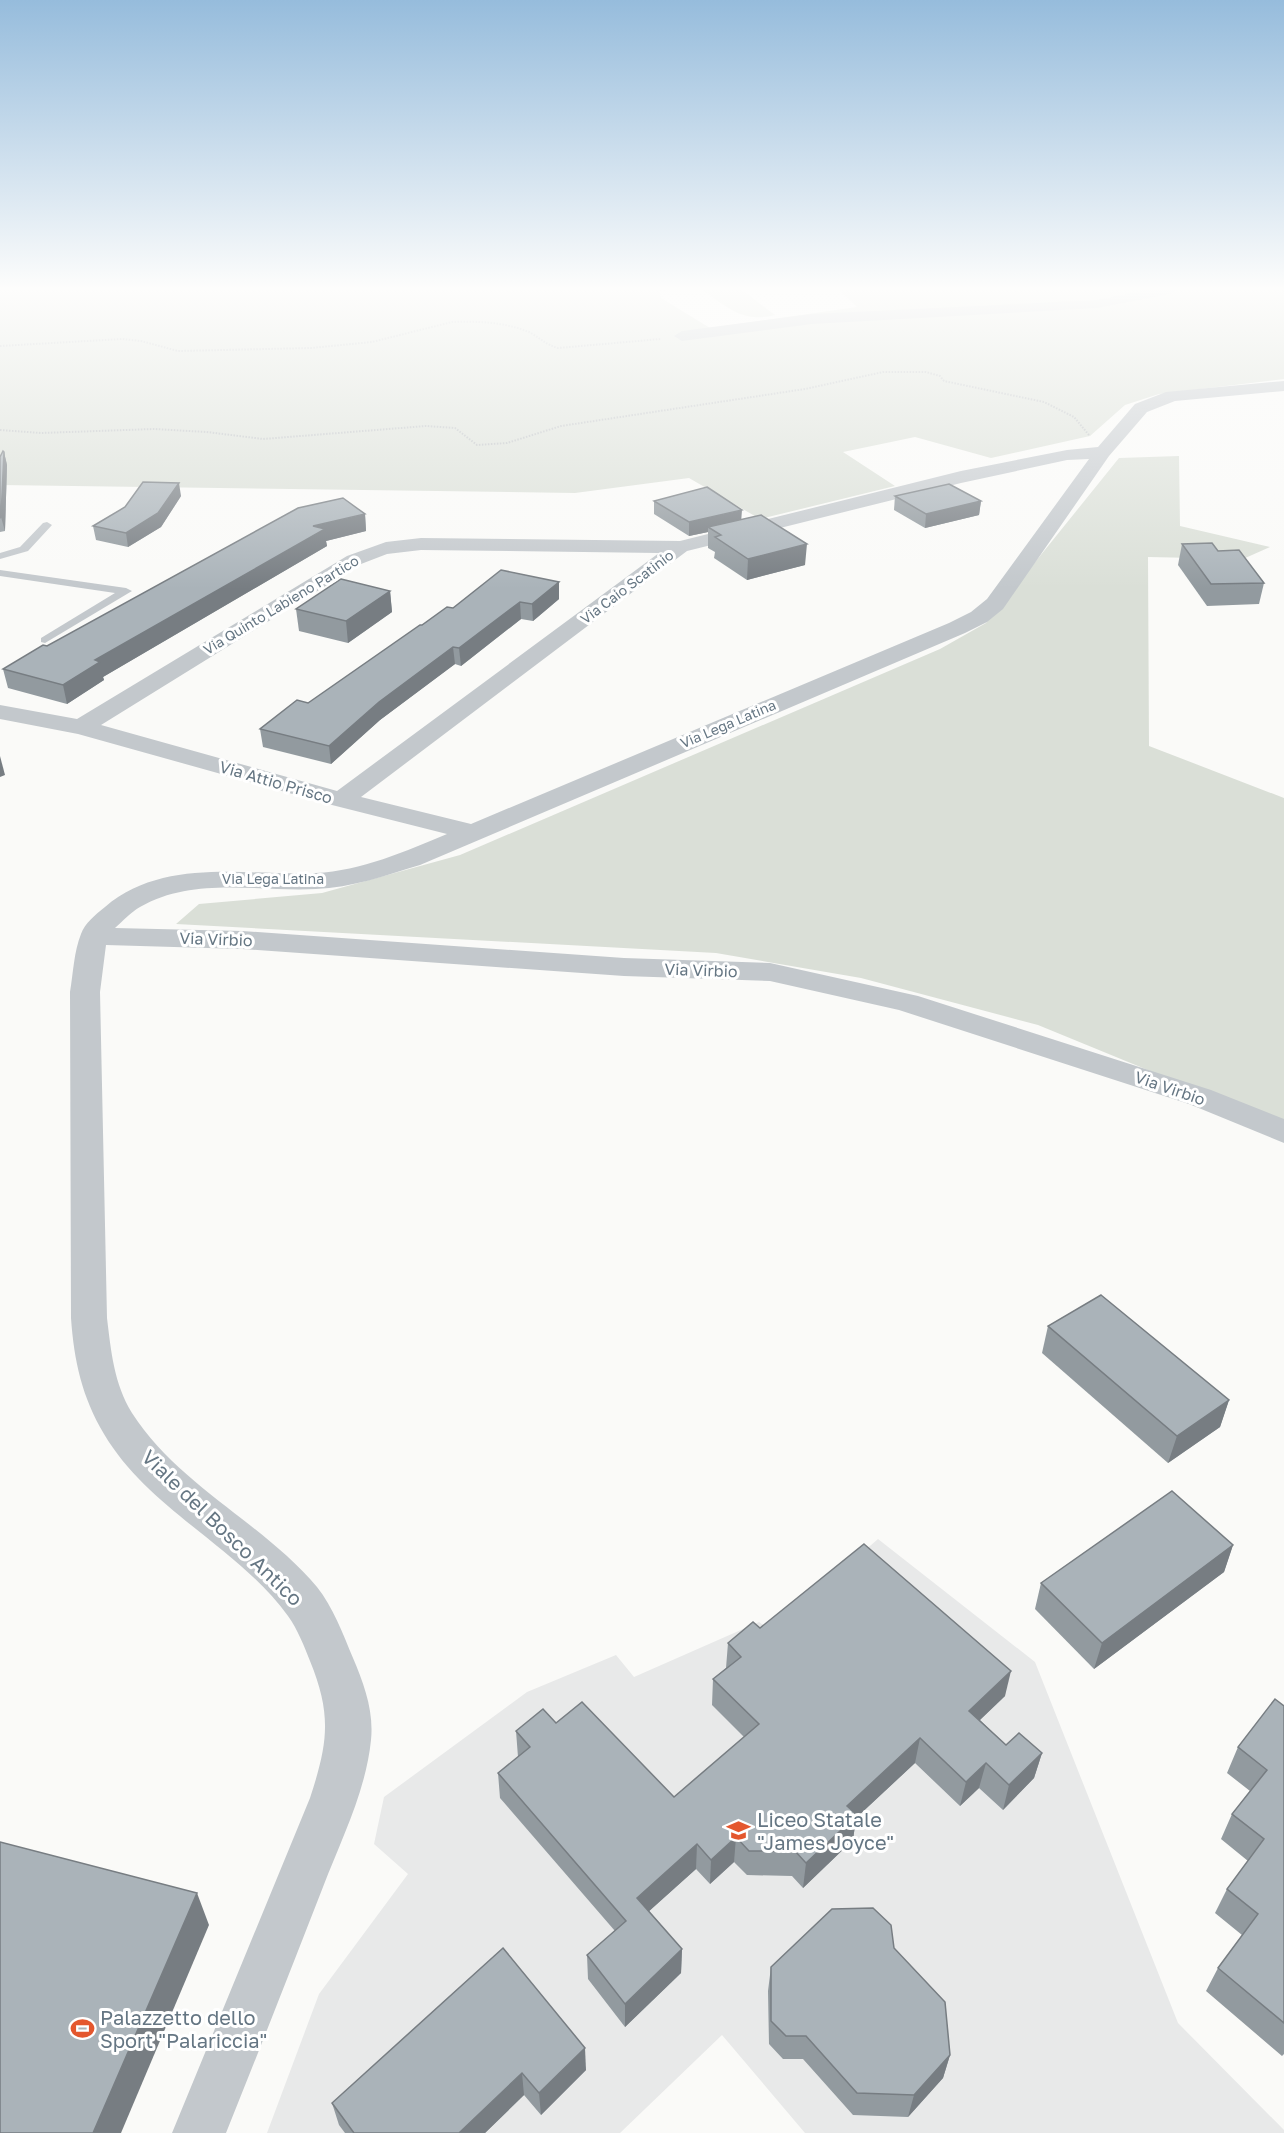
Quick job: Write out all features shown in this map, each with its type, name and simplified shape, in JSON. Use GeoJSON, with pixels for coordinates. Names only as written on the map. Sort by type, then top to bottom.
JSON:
{"type":"FeatureCollection","features":[{"type":"Feature","properties":{"kind":"street","name":"Via Lega Latina"},"geometry":{"type":"LineString","coordinates":[[94,936],[99,927],[117,910],[136,898],[163,888],[201,880],[298,882],[353,876],[410,859],[946,633],[979,617],[995,604],[1103,452],[1138,410],[1153,402],[1182,395],[1244,390]]}},
{"type":"Feature","properties":{"kind":"street","name":"Via Caio Scatinio"},"geometry":{"type":"LineString","coordinates":[[341,800],[680,547],[950,479],[1075,453],[1103,452]]}},
{"type":"Feature","properties":{"kind":"street","name":"Via Quinto Labieno Partico"},"geometry":{"type":"LineString","coordinates":[[81,727],[354,560],[370,553],[421,544],[680,547]]}},
{"type":"Feature","properties":{"kind":"street","name":"Via Attio Prisco"},"geometry":{"type":"LineString","coordinates":[[0,712],[81,727],[341,800],[472,832]]}},
{"type":"Feature","properties":{"kind":"street","name":"Via Virbio"},"geometry":{"type":"LineString","coordinates":[[94,936],[242,940],[624,968],[770,972],[907,1003],[1200,1097],[1284,1132]]}},
{"type":"Feature","properties":{"kind":"street","name":"Viale del Bosco Antico"},"geometry":{"type":"LineString","coordinates":[[94,936],[85,992],[89,1318],[92,1353],[102,1391],[122,1427],[148,1459],[179,1491],[252,1552],[304,1604],[324,1641],[340,1679],[349,1723],[342,1768],[318,1836],[200,2133]]}},
{"type":"Feature","properties":{"kind":"lane"},"geometry":{"type":"LineString","coordinates":[[0,556],[24,549],[47,525]]}},
{"type":"Feature","properties":{"kind":"lane"},"geometry":{"type":"LineString","coordinates":[[0,573],[126,591],[45,640]]}},
{"type":"Feature","properties":{"kind":"path"},"geometry":{"type":"LineString","coordinates":[[0,430],[41,433],[154,429],[207,432],[263,439],[426,426],[455,428],[477,445],[507,443],[573,424],[801,390]]}},
{"type":"Feature","properties":{"kind":"path"},"geometry":{"type":"LineString","coordinates":[[985,390],[1044,402],[1074,417],[1103,452]]}},
{"type":"Feature","properties":{"kind":"shaded area"},"geometry":{"type":"Polygon","coordinates":[[[0,390],[1196,390],[1159,394],[1125,405],[1090,436],[991,458],[915,437],[843,452],[895,486],[760,519],[689,478],[575,493],[0,485],[0,390]]]}},
{"type":"Feature","properties":{"kind":"shaded area"},"geometry":{"type":"Polygon","coordinates":[[[1179,456],[1180,526],[1270,547],[1243,559],[1148,557],[1149,746],[1284,798],[1284,1126],[1038,1025],[861,978],[716,953],[176,924],[199,904],[322,893],[460,855],[940,649],[986,623],[1119,458],[1179,456]]]}},
{"type":"Feature","properties":{"kind":"shaded area","name":"Liceo Statale \"James Joyce\""},"geometry":{"type":"Polygon","coordinates":[[[878,1539],[1035,1662],[1178,2023],[1284,2130],[1284,2133],[805,2133],[722,2035],[620,2133],[267,2133],[319,1994],[408,1874],[374,1844],[384,1797],[527,1692],[616,1655],[634,1677],[759,1622],[772,1631],[878,1539]]]}},
{"type":"Feature","properties":{"kind":"building"},"geometry":{"type":"Polygon","coordinates":[[[4,452],[0,518],[0,457],[4,452]]]}},
{"type":"Feature","properties":{"kind":"building"},"geometry":{"type":"Polygon","coordinates":[[[143,482],[179,483],[158,513],[126,533],[93,526],[125,507],[143,482]]]}},
{"type":"Feature","properties":{"kind":"building"},"geometry":{"type":"Polygon","coordinates":[[[949,484],[981,501],[926,514],[895,496],[949,484]]]}},
{"type":"Feature","properties":{"kind":"building"},"geometry":{"type":"Polygon","coordinates":[[[707,487],[742,510],[689,522],[654,501],[707,487]]]}},
{"type":"Feature","properties":{"kind":"building"},"geometry":{"type":"Polygon","coordinates":[[[343,498],[365,514],[313,526],[325,529],[95,660],[100,662],[63,685],[3,669],[43,645],[47,646],[298,508],[343,498]]]}},
{"type":"Feature","properties":{"kind":"building"},"geometry":{"type":"Polygon","coordinates":[[[761,515],[807,544],[748,559],[715,537],[721,535],[708,527],[761,515]]]}},
{"type":"Feature","properties":{"kind":"building"},"geometry":{"type":"Polygon","coordinates":[[[1212,543],[1218,551],[1239,550],[1264,583],[1211,584],[1182,544],[1212,543]]]}},
{"type":"Feature","properties":{"kind":"building"},"geometry":{"type":"Polygon","coordinates":[[[501,570],[559,582],[532,604],[520,602],[459,648],[453,647],[379,702],[329,746],[260,729],[297,700],[308,703],[447,607],[453,608],[501,570]]]}},
{"type":"Feature","properties":{"kind":"building"},"geometry":{"type":"Polygon","coordinates":[[[341,579],[390,591],[346,621],[296,609],[341,579]]]}},
{"type":"Feature","properties":{"kind":"building"},"geometry":{"type":"Polygon","coordinates":[[[1101,1295],[1229,1400],[1177,1436],[1048,1326],[1101,1295]]]}},
{"type":"Feature","properties":{"kind":"building"},"geometry":{"type":"Polygon","coordinates":[[[1172,1491],[1233,1545],[1102,1643],[1041,1583],[1172,1491]]]}},
{"type":"Feature","properties":{"kind":"building"},"geometry":{"type":"Polygon","coordinates":[[[864,1544],[1011,1671],[969,1711],[1006,1745],[1019,1733],[1042,1753],[1009,1785],[986,1763],[966,1782],[920,1738],[847,1806],[857,1815],[806,1863],[795,1851],[749,1851],[736,1837],[711,1860],[697,1844],[637,1898],[682,1949],[625,2004],[587,1955],[626,1921],[498,1773],[530,1747],[516,1731],[543,1709],[556,1723],[582,1702],[674,1797],[759,1724],[713,1679],[741,1657],[728,1643],[753,1622],[760,1628],[864,1544]]]}},
{"type":"Feature","properties":{"kind":"building"},"geometry":{"type":"Polygon","coordinates":[[[1275,1699],[1284,1706],[1284,2023],[1218,1968],[1258,1914],[1227,1889],[1264,1839],[1232,1814],[1267,1770],[1238,1747],[1275,1699]]]}},
{"type":"Feature","properties":{"kind":"building","name":"Palazzetto dello Sport \"Palariccia\""},"geometry":{"type":"Polygon","coordinates":[[[0,1842],[197,1893],[93,2133],[0,2133],[0,1842]]]}},
{"type":"Feature","properties":{"kind":"building"},"geometry":{"type":"Polygon","coordinates":[[[873,1908],[891,1925],[894,1948],[945,2002],[950,2055],[914,2095],[857,2093],[806,2036],[786,2036],[771,2021],[771,1967],[832,1909],[873,1908]]]}},
{"type":"Feature","properties":{"kind":"building"},"geometry":{"type":"Polygon","coordinates":[[[503,1948],[585,2048],[539,2093],[522,2073],[459,2133],[354,2133],[332,2103],[503,1948]]]}},
{"type":"Feature","properties":{"kind":"place","name":"Liceo Statale \"James Joyce\""},"geometry":{"type":"Point","coordinates":[739,1831]}},
{"type":"Feature","properties":{"kind":"place","name":"Palazzetto dello Sport \"Palariccia\""},"geometry":{"type":"Point","coordinates":[82,2029]}}]}
